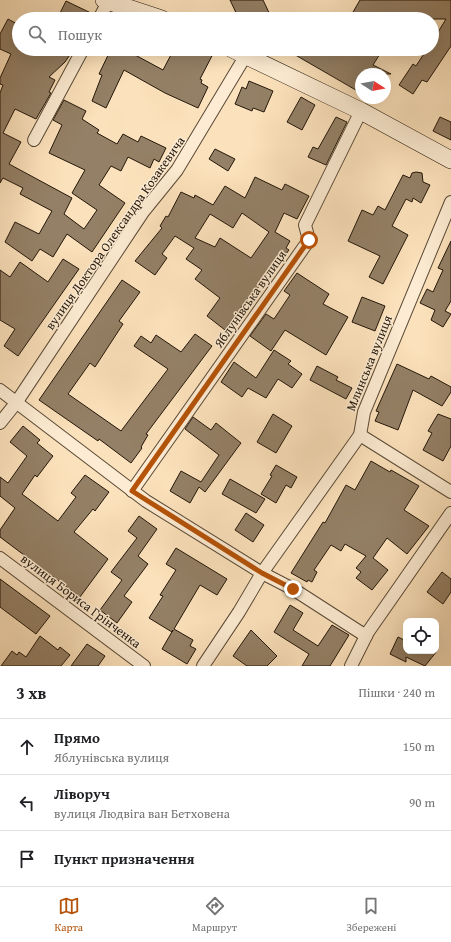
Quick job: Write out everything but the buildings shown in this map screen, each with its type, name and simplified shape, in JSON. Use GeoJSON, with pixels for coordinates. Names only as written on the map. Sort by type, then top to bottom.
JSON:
{"type":"FeatureCollection","features":[{"type":"Feature","properties":{"kind":"street"},"geometry":{"type":"LineString","coordinates":[[102,12],[106,1],[140,12]]}},
{"type":"Feature","properties":{"kind":"street"},"geometry":{"type":"LineString","coordinates":[[34,140],[79,56]]}},
{"type":"Feature","properties":{"kind":"street","name":"вулиця Доктора Олександра Козакевича"},"geometry":{"type":"LineString","coordinates":[[0,423],[16,403],[143,212],[176,170],[237,56]]}},
{"type":"Feature","properties":{"kind":"street"},"geometry":{"type":"LineString","coordinates":[[247,56],[361,111],[451,160]]}},
{"type":"Feature","properties":{"kind":"street","name":"Яблунівська вулиця"},"geometry":{"type":"LineString","coordinates":[[132,491],[309,240],[305,225],[361,111]]}},
{"type":"Feature","properties":{"kind":"street","name":"Млинська вулиця"},"geometry":{"type":"LineString","coordinates":[[360,435],[364,412],[451,202]]}},
{"type":"Feature","properties":{"kind":"street"},"geometry":{"type":"LineString","coordinates":[[0,390],[132,491],[262,573],[293,589],[366,636]]}},
{"type":"Feature","properties":{"kind":"street"},"geometry":{"type":"LineString","coordinates":[[203,666],[239,612],[262,573],[360,435],[451,492]]}},
{"type":"Feature","properties":{"kind":"street"},"geometry":{"type":"LineString","coordinates":[[351,666],[366,636],[451,513]]}},
{"type":"Feature","properties":{"kind":"street","name":"вулиця Бориса Грінченка"},"geometry":{"type":"LineString","coordinates":[[0,558],[144,666]]}},
{"type":"Feature","properties":{"kind":"route"},"geometry":{"type":"LineString","coordinates":[[293,589],[262,573],[132,491],[309,240]]}}]}
